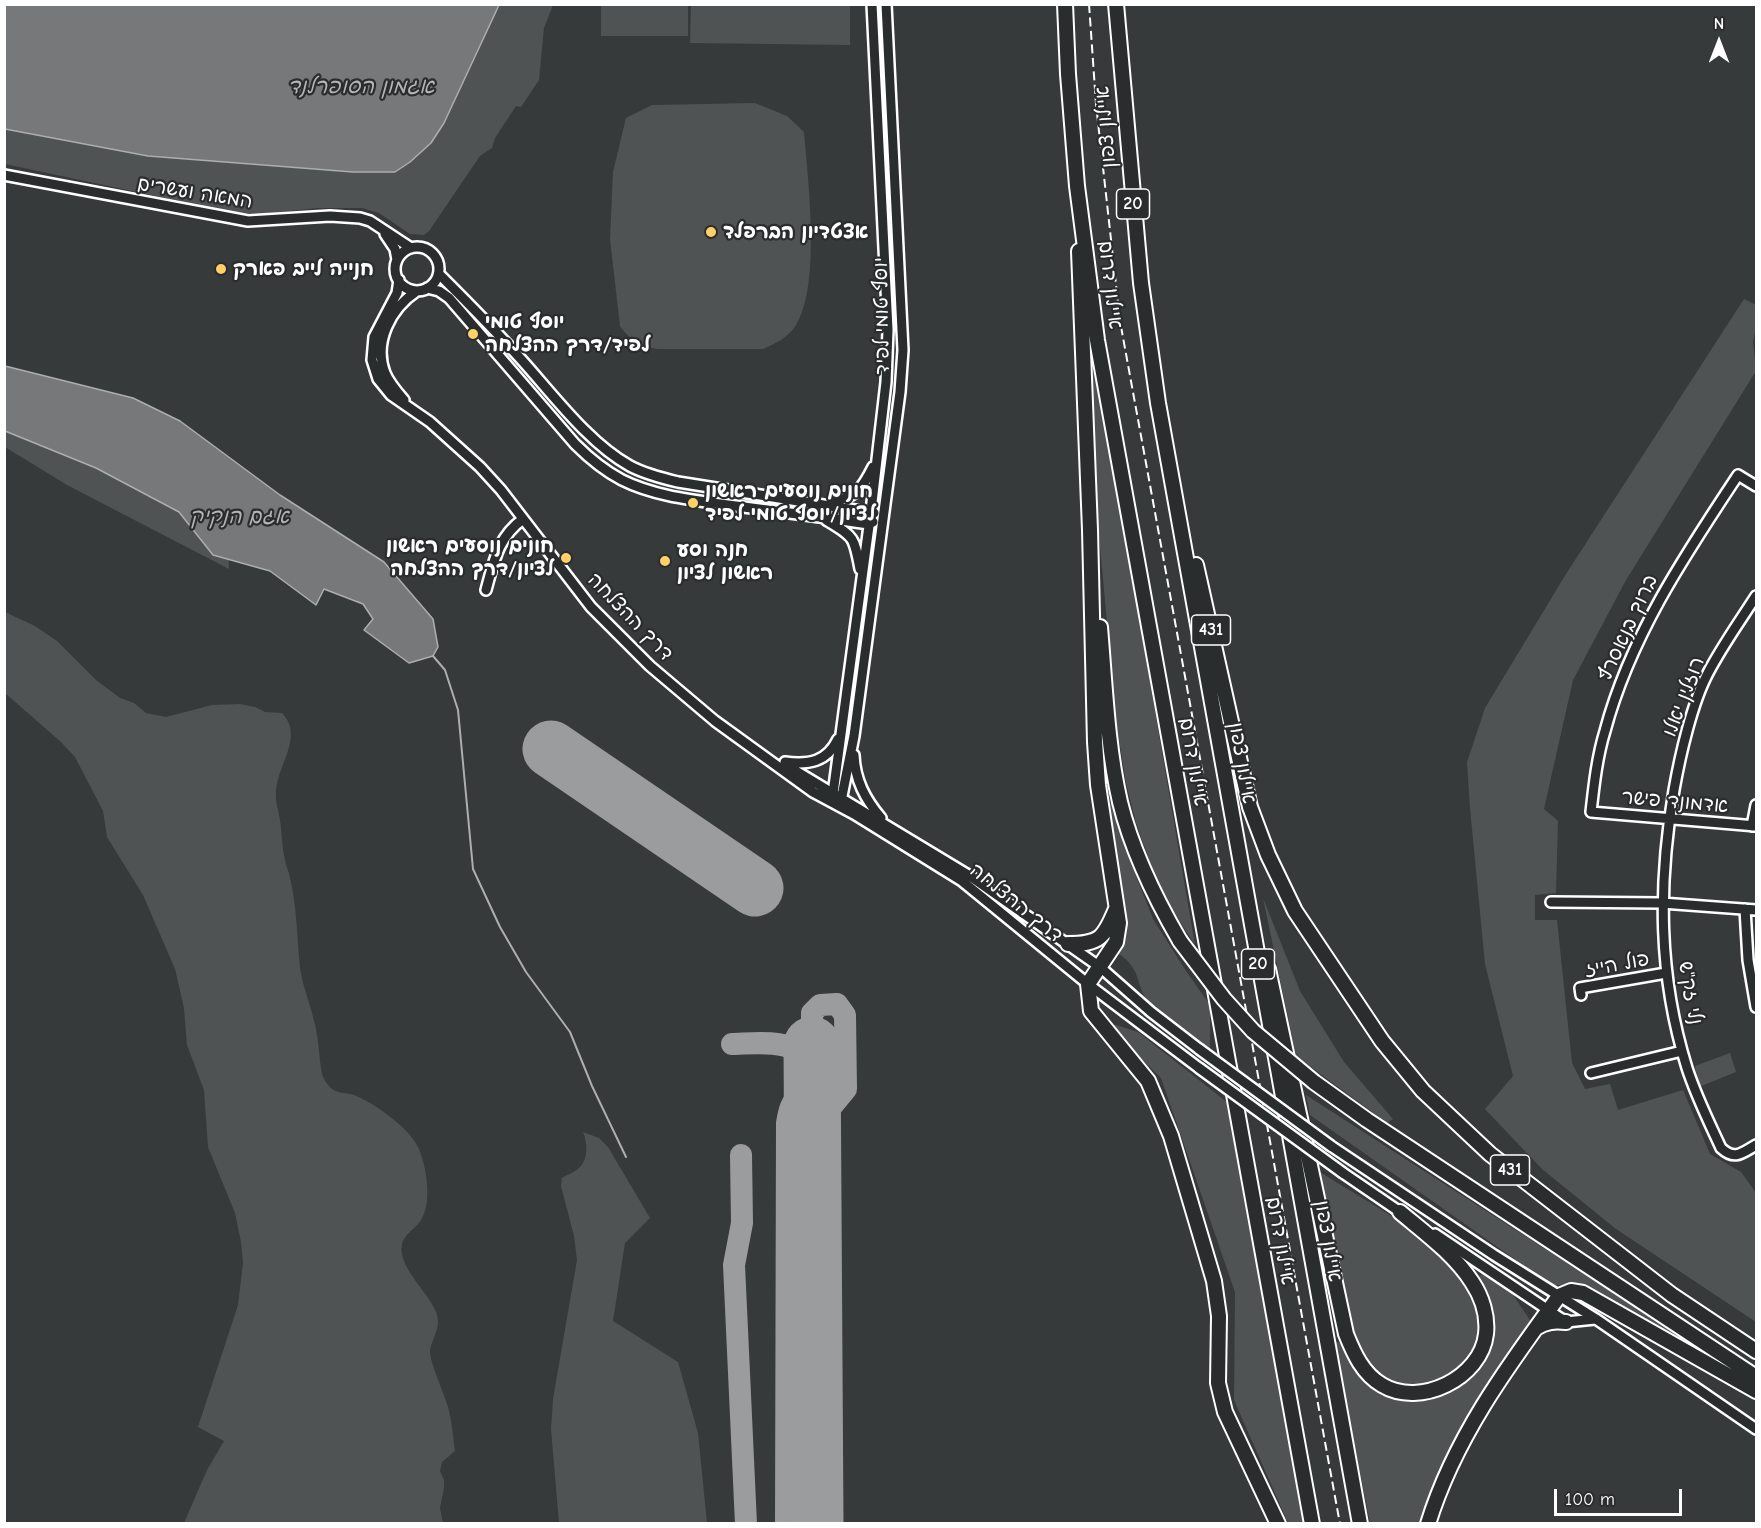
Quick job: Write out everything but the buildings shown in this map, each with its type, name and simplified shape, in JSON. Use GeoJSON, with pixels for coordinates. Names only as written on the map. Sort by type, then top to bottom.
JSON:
{"type":"FeatureCollection","features":[{"type":"Feature","properties":{"kind":"highway","name":"איילון דרום"},"geometry":{"type":"LineString","coordinates":[[1065,4],[1077,186],[1097,340],[1312,1524]]}},
{"type":"Feature","properties":{"kind":"highway","name":"איילון צפון"},"geometry":{"type":"LineString","coordinates":[[1116,4],[1139,272],[1158,403],[1360,1524]]}},
{"type":"Feature","properties":{"kind":"highway"},"geometry":{"type":"LineString","coordinates":[[1077,186],[1090,530],[1092,674],[1098,785],[1119,923],[1116,942],[1088,984],[1091,1011],[1148,1081],[1168,1128],[1214,1281],[1219,1316],[1218,1383],[1225,1412],[1278,1524]]}},
{"type":"Feature","properties":{"kind":"highway","name":"431"},"geometry":{"type":"LineString","coordinates":[[1158,403],[1250,807],[1268,855],[1294,911],[1382,1041],[1440,1109],[1490,1154],[1627,1262],[1756,1351]]}},
{"type":"Feature","properties":{"kind":"highway","name":"431"},"geometry":{"type":"LineString","coordinates":[[1090,530],[1116,783],[1125,818],[1140,860],[1180,941],[1218,991],[1253,1031],[1314,1082],[1367,1120],[1756,1377]]}},
{"type":"Feature","properties":{"kind":"highway"},"geometry":{"type":"LineString","coordinates":[[1239,854],[1255,904],[1346,1334],[1363,1368],[1378,1382],[1393,1390],[1421,1392],[1452,1383],[1467,1371],[1479,1355],[1485,1341],[1486,1317],[1481,1300],[1467,1275],[1445,1250],[1400,1212]]}},
{"type":"Feature","properties":{"kind":"highway"},"geometry":{"type":"LineString","coordinates":[[1068,944],[1089,944],[1106,932],[1116,907]]}},
{"type":"Feature","properties":{"kind":"highway"},"geometry":{"type":"LineString","coordinates":[[1428,1524],[1446,1474],[1467,1432],[1559,1296],[1571,1291],[1583,1293],[1756,1391]]}},
{"type":"Feature","properties":{"kind":"highway"},"geometry":{"type":"LineString","coordinates":[[1535,1329],[1543,1323],[1554,1320],[1566,1322]]}},
{"type":"Feature","properties":{"kind":"street","name":"יוסף טומי לפיד"},"geometry":{"type":"LineString","coordinates":[[837,799],[843,728],[886,382],[888,330],[872,4]]}},
{"type":"Feature","properties":{"kind":"street","name":"יוסף טומי לפיד"},"geometry":{"type":"LineString","coordinates":[[855,736],[900,392],[903,350],[886,4]]}},
{"type":"Feature","properties":{"kind":"street","name":"המאה ועשרים"},"geometry":{"type":"LineString","coordinates":[[4,175],[230,219],[264,222],[338,216],[360,218],[380,227],[411,248]]}},
{"type":"Feature","properties":{"kind":"street"},"geometry":{"type":"LineString","coordinates":[[380,227],[395,249],[396,274],[406,288],[417,291],[435,283],[439,267],[433,254],[420,247],[411,248],[400,255],[397,260]]}},
{"type":"Feature","properties":{"kind":"street"},"geometry":{"type":"LineString","coordinates":[[439,274],[498,334],[598,443],[629,465],[657,477],[678,482],[871,511],[884,519]]}},
{"type":"Feature","properties":{"kind":"street","name":"דרך ההצלחה"},"geometry":{"type":"LineString","coordinates":[[399,280],[397,293],[374,337],[372,360],[382,386],[456,444],[480,467],[591,607],[686,698],[813,792],[837,799],[889,826],[970,876],[1100,967],[1151,1012],[1331,1146],[1596,1319],[1756,1429]]}},
{"type":"Feature","properties":{"kind":"street"},"geometry":{"type":"LineString","coordinates":[[427,288],[440,291],[449,298],[575,444],[591,461],[606,471],[638,487],[676,496],[869,524],[884,519]]}},
{"type":"Feature","properties":{"kind":"street","name":"דרך ההצלחה"},"geometry":{"type":"LineString","coordinates":[[409,406],[395,390],[386,374],[381,352],[382,339],[391,318],[398,308],[417,291]]}},
{"type":"Feature","properties":{"kind":"street"},"geometry":{"type":"LineString","coordinates":[[827,504],[856,494],[863,486],[876,459]]}},
{"type":"Feature","properties":{"kind":"street","name":"ברוך בנאסרף"},"geometry":{"type":"LineString","coordinates":[[1592,812],[1597,765],[1605,730],[1632,654],[1678,567],[1738,475],[1756,486]]}},
{"type":"Feature","properties":{"kind":"street"},"geometry":{"type":"LineString","coordinates":[[821,518],[851,537],[855,544],[862,578]]}},
{"type":"Feature","properties":{"kind":"street"},"geometry":{"type":"LineString","coordinates":[[486,590],[500,545],[511,528],[523,519]]}},
{"type":"Feature","properties":{"kind":"street","name":"רוזלין יאלו"},"geometry":{"type":"LineString","coordinates":[[1669,820],[1678,766],[1707,674],[1756,596]]}},
{"type":"Feature","properties":{"kind":"street"},"geometry":{"type":"LineString","coordinates":[[779,761],[802,764],[821,760],[835,746],[843,728]]}},
{"type":"Feature","properties":{"kind":"street","name":"דרך ההצלחה"},"geometry":{"type":"LineString","coordinates":[[737,736],[962,881],[1088,984],[1199,1068],[1343,1173],[1566,1322]]}},
{"type":"Feature","properties":{"kind":"street"},"geometry":{"type":"LineString","coordinates":[[837,799],[855,736]]}},
{"type":"Feature","properties":{"kind":"street"},"geometry":{"type":"LineString","coordinates":[[855,736],[854,764],[863,794],[889,826]]}},
{"type":"Feature","properties":{"kind":"street"},"geometry":{"type":"LineString","coordinates":[[1754,826],[1756,805]]}},
{"type":"Feature","properties":{"kind":"street","name":"אדמונד פישר"},"geometry":{"type":"LineString","coordinates":[[1592,812],[1754,826]]}},
{"type":"Feature","properties":{"kind":"street","name":"נלי זק\"ש"},"geometry":{"type":"LineString","coordinates":[[1669,820],[1662,903],[1666,974],[1682,1051],[1721,1148],[1728,1154],[1736,1156],[1756,1145]]}},
{"type":"Feature","properties":{"kind":"street"},"geometry":{"type":"LineString","coordinates":[[1551,902],[1662,903],[1756,910]]}},
{"type":"Feature","properties":{"kind":"street"},"geometry":{"type":"LineString","coordinates":[[1744,909],[1748,960],[1756,1007]]}},
{"type":"Feature","properties":{"kind":"street","name":"פול הייז"},"geometry":{"type":"LineString","coordinates":[[1581,995],[1580,988],[1666,974]]}},
{"type":"Feature","properties":{"kind":"street"},"geometry":{"type":"LineString","coordinates":[[1591,1073],[1682,1051]]}},
{"type":"Feature","properties":{"kind":"street"},"geometry":{"type":"LineString","coordinates":[[1566,1322],[1596,1319]]}},
{"type":"Feature","properties":{"kind":"shaded area"},"geometry":{"type":"Polygon","coordinates":[[[499,5],[553,5],[544,28],[539,80],[521,107],[516,106],[495,138],[492,148],[480,156],[424,235],[410,234],[379,213],[362,208],[318,208],[259,214],[231,212],[5,164],[4,129],[149,156],[353,172],[394,172],[410,162],[431,143],[444,123],[499,5]]]}},
{"type":"Feature","properties":{"kind":"shaded area"},"geometry":{"type":"Polygon","coordinates":[[[601,5],[688,5],[688,36],[601,36],[601,5]]]}},
{"type":"Feature","properties":{"kind":"shaded area"},"geometry":{"type":"Polygon","coordinates":[[[691,5],[850,5],[850,45],[690,43],[691,5]]]}},
{"type":"Feature","properties":{"kind":"shaded area","name":"אצטדיון הברפלד"},"geometry":{"type":"Polygon","coordinates":[[[755,103],[787,116],[804,132],[810,203],[811,259],[804,307],[796,325],[786,337],[763,349],[657,349],[640,344],[620,326],[610,239],[613,172],[626,118],[652,105],[755,103]]]}},
{"type":"Feature","properties":{"kind":"shaded area"},"geometry":{"type":"Polygon","coordinates":[[[1744,299],[1756,305],[1753,342],[1756,371],[1626,580],[1573,680],[1544,809],[1558,821],[1556,893],[1535,895],[1535,920],[1557,920],[1572,1063],[1585,1089],[1610,1084],[1618,1110],[1683,1090],[1710,1154],[1741,1172],[1756,1193],[1756,1322],[1616,1229],[1542,1169],[1485,1109],[1513,1076],[1485,964],[1467,762],[1485,708],[1566,574],[1744,299]]]}},
{"type":"Feature","properties":{"kind":"shaded area"},"geometry":{"type":"Polygon","coordinates":[[[1085,319],[1119,501],[1195,945],[1160,891],[1136,823],[1126,783],[1116,721],[1086,393],[1085,319]]]}},
{"type":"Feature","properties":{"kind":"shaded area"},"geometry":{"type":"Polygon","coordinates":[[[4,416],[51,439],[228,539],[229,569],[67,485],[5,447],[4,416]]]}},
{"type":"Feature","properties":{"kind":"shaded area"},"geometry":{"type":"Polygon","coordinates":[[[5,612],[35,626],[57,641],[96,680],[120,698],[134,703],[146,713],[166,717],[212,705],[240,704],[265,712],[282,713],[288,722],[291,732],[290,742],[277,783],[276,800],[284,855],[294,900],[300,968],[316,1029],[322,1074],[332,1089],[362,1099],[400,1125],[419,1149],[424,1166],[427,1187],[426,1207],[419,1223],[403,1241],[402,1254],[411,1274],[432,1303],[438,1320],[430,1351],[448,1407],[455,1451],[442,1462],[440,1471],[444,1480],[440,1508],[443,1523],[184,1523],[207,1470],[224,1441],[198,1427],[238,1305],[243,1263],[241,1242],[235,1213],[208,1147],[204,1090],[187,1045],[184,1008],[175,969],[143,895],[107,837],[103,811],[75,757],[5,693],[5,612]]]}},
{"type":"Feature","properties":{"kind":"shaded area"},"geometry":{"type":"Polygon","coordinates":[[[1112,802],[1130,861],[1153,919],[1210,1005],[1210,1049],[1150,1003],[1142,990],[1136,972],[1118,953],[1121,945],[1106,806],[1112,802]]]}},
{"type":"Feature","properties":{"kind":"shaded area"},"geometry":{"type":"Polygon","coordinates":[[[1263,898],[1300,991],[1344,1062],[1393,1119],[1387,1123],[1296,1056],[1263,898]]]}},
{"type":"Feature","properties":{"kind":"shaded area"},"geometry":{"type":"Polygon","coordinates":[[[1107,1025],[1116,1025],[1138,1032],[1228,1103],[1307,1523],[1288,1523],[1234,1400],[1235,1292],[1161,1078],[1107,1025]]]}},
{"type":"Feature","properties":{"kind":"shaded area"},"geometry":{"type":"Polygon","coordinates":[[[1730,1053],[1736,1072],[1699,1087],[1695,1066],[1730,1053]]]}},
{"type":"Feature","properties":{"kind":"shaded area"},"geometry":{"type":"Polygon","coordinates":[[[1306,1095],[1721,1362],[1584,1287],[1567,1284],[1553,1286],[1310,1115],[1306,1095]]]}},
{"type":"Feature","properties":{"kind":"shaded area"},"geometry":{"type":"Polygon","coordinates":[[[583,1132],[599,1138],[608,1147],[650,1218],[625,1243],[613,1321],[678,1362],[698,1433],[707,1523],[559,1523],[551,1429],[553,1399],[577,1260],[574,1236],[561,1186],[562,1178],[580,1168],[583,1163],[586,1142],[583,1132]]]}},
{"type":"Feature","properties":{"kind":"shaded area"},"geometry":{"type":"Polygon","coordinates":[[[1320,1172],[1418,1235],[1453,1267],[1467,1285],[1479,1312],[1478,1337],[1468,1359],[1451,1375],[1429,1384],[1406,1386],[1383,1377],[1363,1357],[1348,1317],[1320,1172]]]}},
{"type":"Feature","properties":{"kind":"shaded area"},"geometry":{"type":"Polygon","coordinates":[[[1483,1272],[1511,1292],[1532,1323],[1466,1420],[1442,1467],[1419,1523],[1370,1523],[1334,1341],[1340,1343],[1351,1365],[1361,1378],[1372,1389],[1383,1395],[1411,1400],[1435,1398],[1455,1390],[1472,1377],[1485,1361],[1492,1342],[1494,1321],[1489,1300],[1478,1279],[1483,1272]]]}},
{"type":"Feature","properties":{"kind":"water","name":"אגמון הסופרלנד"},"geometry":{"type":"Polygon","coordinates":[[[4,5],[499,5],[444,123],[431,143],[395,172],[353,172],[148,156],[5,129],[4,5]]]}},
{"type":"Feature","properties":{"kind":"water","name":"אגם הנקיק"},"geometry":{"type":"Polygon","coordinates":[[[5,366],[133,398],[180,421],[280,495],[384,562],[433,619],[438,647],[433,656],[409,663],[364,630],[373,619],[363,604],[324,589],[316,605],[270,571],[213,555],[179,512],[96,468],[5,431],[5,366]]]}},
{"type":"Feature","properties":{"kind":"waterway"},"geometry":{"type":"LineString","coordinates":[[433,656],[445,670],[458,710],[473,869],[500,927],[526,972],[570,1032],[592,1086],[626,1157]]}},
{"type":"Feature","properties":{"kind":"taxiway"},"geometry":{"type":"LineString","coordinates":[[812,1045],[812,1013],[820,1005],[837,1004],[845,1015],[846,1089],[813,1129]]}},
{"type":"Feature","properties":{"kind":"taxiway"},"geometry":{"type":"LineString","coordinates":[[732,1044],[782,1045],[797,1053],[802,1064],[801,1094],[793,1103],[787,1123],[786,1524]]}},
{"type":"Feature","properties":{"kind":"taxiway"},"geometry":{"type":"LineString","coordinates":[[741,1155],[742,1223],[734,1265],[746,1524]]}},
{"type":"Feature","properties":{"kind":"runway"},"geometry":{"type":"LineString","coordinates":[[551,749],[755,888]]}},
{"type":"Feature","properties":{"kind":"runway"},"geometry":{"type":"LineString","coordinates":[[812,1045],[815,1524]]}},
{"type":"Feature","properties":{"kind":"railway"},"geometry":{"type":"LineString","coordinates":[[1089,4],[1096,104],[1120,321],[1340,1524]]}},
{"type":"Feature","properties":{"kind":"place","name":"אצטדיון הברפלד"},"geometry":{"type":"Point","coordinates":[711,232]}},
{"type":"Feature","properties":{"kind":"place","name":"חנייה לייב פארק"},"geometry":{"type":"Point","coordinates":[221,269]}},
{"type":"Feature","properties":{"kind":"place","name":"יוסף טומי לפיד/דרך ההצלחה"},"geometry":{"type":"Point","coordinates":[473,334]}},
{"type":"Feature","properties":{"kind":"place","name":"חונים נוסעים ראשון לציון/יוסף טומי לפיד"},"geometry":{"type":"Point","coordinates":[693,503]}},
{"type":"Feature","properties":{"kind":"place","name":"חונים נוסעים ראשון לציון/דרך ההצלחה"},"geometry":{"type":"Point","coordinates":[566,558]}},
{"type":"Feature","properties":{"kind":"place","name":"חנה וסע ראשון לציון"},"geometry":{"type":"Point","coordinates":[665,561]}}]}
